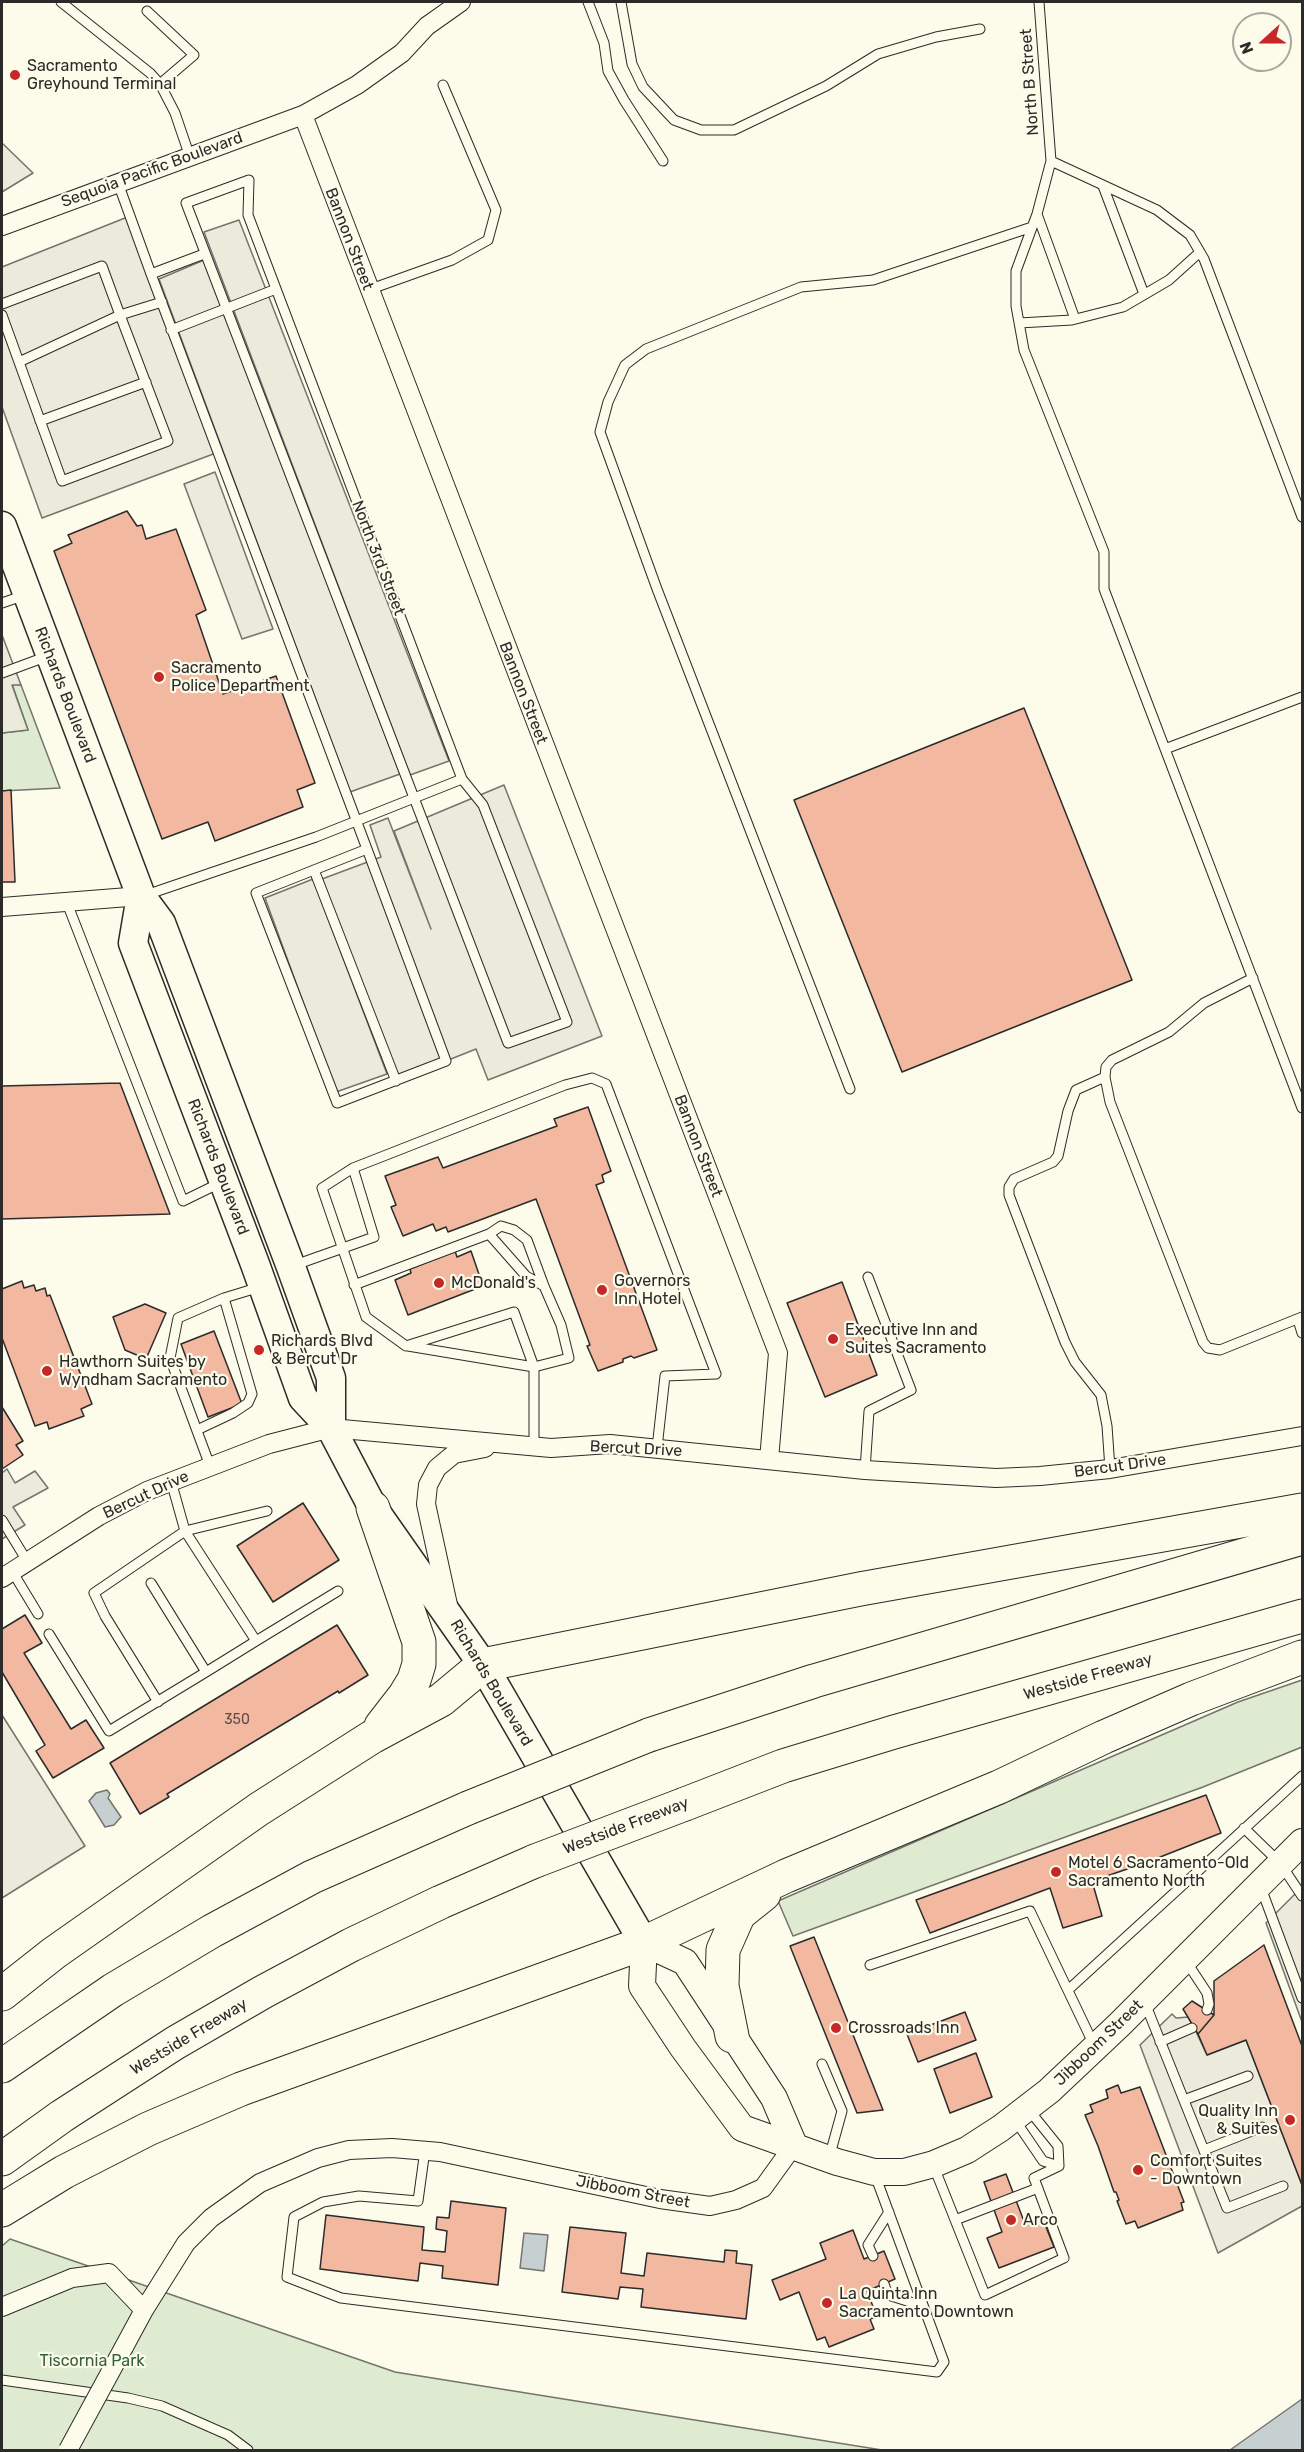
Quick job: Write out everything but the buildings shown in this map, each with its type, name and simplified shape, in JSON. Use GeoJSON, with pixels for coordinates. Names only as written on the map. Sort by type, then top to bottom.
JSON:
{"type":"FeatureCollection","features":[{"type":"Feature","properties":{"kind":"highway"},"geometry":{"type":"LineString","coordinates":[[372,1737],[405,1695],[414,1680],[419,1664],[419,1642],[373,1508]]}},
{"type":"Feature","properties":{"kind":"highway"},"geometry":{"type":"LineString","coordinates":[[2,1994],[54,1953],[259,1809],[372,1737],[441,1700],[483,1665],[860,1589],[1302,1510]]}},
{"type":"Feature","properties":{"kind":"highway"},"geometry":{"type":"LineString","coordinates":[[2,2066],[113,1990],[212,1931],[312,1877],[468,1808],[649,1735],[814,1681],[1302,1538]]}},
{"type":"Feature","properties":{"kind":"highway","name":"Westside Freeway"},"geometry":{"type":"LineString","coordinates":[[2,2159],[62,2116],[175,2043],[263,1992],[431,1906],[535,1861],[783,1766],[1302,1616]]}},
{"type":"Feature","properties":{"kind":"highway"},"geometry":{"type":"LineString","coordinates":[[2,2211],[64,2172],[148,2129],[241,2089],[644,1943],[786,1876],[999,1787],[1191,1699],[1302,1657]]}},
{"type":"Feature","properties":{"kind":"highway"},"geometry":{"type":"LineString","coordinates":[[732,2036],[722,1986],[723,1950],[740,1914],[786,1876]]}},
{"type":"Feature","properties":{"kind":"main road","name":"Richards Boulevard"},"geometry":{"type":"LineString","coordinates":[[3,535],[14,598],[50,656],[141,896],[161,922],[291,1267],[331,1378],[331,1428]]}},
{"type":"Feature","properties":{"kind":"main road","name":"Richards Boulevard"},"geometry":{"type":"LineString","coordinates":[[141,896],[133,943],[303,1398],[331,1428],[373,1508],[483,1665],[644,1943]]}},
{"type":"Feature","properties":{"kind":"street"},"geometry":{"type":"LineString","coordinates":[[303,115],[357,85],[402,53],[427,26],[461,2]]}},
{"type":"Feature","properties":{"kind":"street","name":"Sequoia Pacific Boulevard"},"geometry":{"type":"LineString","coordinates":[[2,226],[303,115]]}},
{"type":"Feature","properties":{"kind":"street","name":"Bannon Street"},"geometry":{"type":"LineString","coordinates":[[303,115],[368,290],[777,1353],[769,1460]]}},
{"type":"Feature","properties":{"kind":"street"},"geometry":{"type":"LineString","coordinates":[[2,907],[141,896]]}},
{"type":"Feature","properties":{"kind":"street","name":"Bercut Drive"},"geometry":{"type":"LineString","coordinates":[[14,1570],[124,1502],[171,1481],[269,1444],[331,1428],[551,1448],[609,1444],[865,1470],[996,1478],[1110,1469],[1302,1436]]}},
{"type":"Feature","properties":{"kind":"street"},"geometry":{"type":"LineString","coordinates":[[450,1615],[426,1504],[426,1492],[431,1476],[442,1462],[454,1454],[473,1449],[514,1445]]}},
{"type":"Feature","properties":{"kind":"street","name":"Jibboom Street"},"geometry":{"type":"LineString","coordinates":[[68,2451],[144,2310],[186,2243],[211,2218],[260,2183],[293,2167],[349,2150],[392,2148],[424,2150],[660,2199],[710,2206],[736,2200],[763,2188],[794,2145],[829,2159],[874,2172],[904,2172],[933,2164],[967,2150],[1020,2113],[1095,2048],[1302,1842]]}},
{"type":"Feature","properties":{"kind":"street"},"geometry":{"type":"LineString","coordinates":[[644,1943],[685,1962],[774,2098],[794,2145],[742,2128],[696,2066],[642,1986],[644,1943]]}},
{"type":"Feature","properties":{"kind":"street"},"geometry":{"type":"LineString","coordinates":[[2,2307],[72,2278],[92,2276],[105,2286],[122,2286],[144,2310]]}},
{"type":"Feature","properties":{"kind":"lane"},"geometry":{"type":"LineString","coordinates":[[61,2],[150,73],[160,84],[175,113],[190,157]]}},
{"type":"Feature","properties":{"kind":"lane"},"geometry":{"type":"LineString","coordinates":[[588,2],[604,43],[608,70],[624,100],[663,161]]}},
{"type":"Feature","properties":{"kind":"lane"},"geometry":{"type":"LineString","coordinates":[[621,2],[632,64],[643,87],[674,120],[701,130],[734,130],[826,86],[878,54],[936,37],[980,29]]}},
{"type":"Feature","properties":{"kind":"lane","name":"North B Street"},"geometry":{"type":"LineString","coordinates":[[1039,2],[1051,161],[1037,214],[1016,271],[1016,306],[1024,350],[1104,552],[1104,589],[1302,1107]]}},
{"type":"Feature","properties":{"kind":"lane"},"geometry":{"type":"LineString","coordinates":[[147,11],[194,55],[160,84]]}},
{"type":"Feature","properties":{"kind":"lane"},"geometry":{"type":"LineString","coordinates":[[368,290],[452,260],[488,240],[496,210],[443,85]]}},
{"type":"Feature","properties":{"kind":"lane"},"geometry":{"type":"LineString","coordinates":[[1051,161],[1157,210],[1190,235],[1200,252],[1302,517]]}},
{"type":"Feature","properties":{"kind":"lane","name":"North 3rd Street"},"geometry":{"type":"LineString","coordinates":[[249,180],[248,215],[462,779],[483,805],[567,1022],[508,1044],[204,254],[186,203],[249,180]]}},
{"type":"Feature","properties":{"kind":"lane"},"geometry":{"type":"LineString","coordinates":[[118,183],[171,330],[357,820],[446,1061],[337,1104],[256,893],[367,849]]}},
{"type":"Feature","properties":{"kind":"lane"},"geometry":{"type":"LineString","coordinates":[[1103,186],[1144,294]]}},
{"type":"Feature","properties":{"kind":"lane"},"geometry":{"type":"LineString","coordinates":[[1037,214],[1074,320]]}},
{"type":"Feature","properties":{"kind":"lane"},"geometry":{"type":"LineString","coordinates":[[850,1089],[662,600],[600,432],[608,402],[626,365],[646,349],[801,287],[873,280],[1032,227]]}},
{"type":"Feature","properties":{"kind":"lane"},"geometry":{"type":"LineString","coordinates":[[1019,323],[1074,320],[1123,307],[1169,280],[1200,252]]}},
{"type":"Feature","properties":{"kind":"lane"},"geometry":{"type":"LineString","coordinates":[[151,274],[204,254]]}},
{"type":"Feature","properties":{"kind":"lane"},"geometry":{"type":"LineString","coordinates":[[2,304],[102,266],[168,441],[62,481],[2,315]]}},
{"type":"Feature","properties":{"kind":"lane"},"geometry":{"type":"LineString","coordinates":[[171,330],[276,289]]}},
{"type":"Feature","properties":{"kind":"lane"},"geometry":{"type":"LineString","coordinates":[[19,362],[120,315],[162,302]]}},
{"type":"Feature","properties":{"kind":"lane"},"geometry":{"type":"LineString","coordinates":[[40,421],[146,382]]}},
{"type":"Feature","properties":{"kind":"lane"},"geometry":{"type":"LineString","coordinates":[[2,673],[50,656]]}},
{"type":"Feature","properties":{"kind":"lane"},"geometry":{"type":"LineString","coordinates":[[1165,749],[1302,697]]}},
{"type":"Feature","properties":{"kind":"lane"},"geometry":{"type":"LineString","coordinates":[[141,896],[357,820],[462,779]]}},
{"type":"Feature","properties":{"kind":"lane"},"geometry":{"type":"LineString","coordinates":[[314,870],[396,1081]]}},
{"type":"Feature","properties":{"kind":"lane"},"geometry":{"type":"LineString","coordinates":[[67,903],[183,1201],[224,1182]]}},
{"type":"Feature","properties":{"kind":"lane"},"geometry":{"type":"LineString","coordinates":[[1253,978],[1204,1003],[1169,1032],[1112,1060],[1106,1067],[1105,1077],[1110,1102],[1203,1342],[1208,1348],[1220,1350],[1300,1318],[1302,1333]]}},
{"type":"Feature","properties":{"kind":"lane"},"geometry":{"type":"LineString","coordinates":[[1105,1077],[1076,1089],[1068,1111],[1058,1156],[1053,1162],[1014,1179],[1009,1187],[1009,1195],[1065,1342],[1075,1362],[1101,1395],[1107,1426],[1110,1469]]}},
{"type":"Feature","properties":{"kind":"lane"},"geometry":{"type":"LineString","coordinates":[[354,1285],[489,1234],[501,1226],[514,1230],[527,1240],[561,1325],[569,1358],[534,1367],[406,1346],[366,1317],[354,1285],[322,1188],[353,1168],[565,1085],[592,1078],[606,1084],[716,1374],[665,1376],[657,1448]]}},
{"type":"Feature","properties":{"kind":"lane"},"geometry":{"type":"LineString","coordinates":[[291,1267],[374,1237],[353,1168]]}},
{"type":"Feature","properties":{"kind":"lane"},"geometry":{"type":"LineString","coordinates":[[489,1234],[526,1276],[544,1286]]}},
{"type":"Feature","properties":{"kind":"lane"},"geometry":{"type":"LineString","coordinates":[[865,1470],[869,1411],[910,1390],[868,1277]]}},
{"type":"Feature","properties":{"kind":"lane"},"geometry":{"type":"LineString","coordinates":[[210,1466],[170,1358],[178,1318],[224,1298],[263,1286]]}},
{"type":"Feature","properties":{"kind":"lane"},"geometry":{"type":"LineString","coordinates":[[197,1430],[233,1413],[248,1403],[252,1394],[224,1298]]}},
{"type":"Feature","properties":{"kind":"lane"},"geometry":{"type":"LineString","coordinates":[[406,1346],[514,1312],[534,1367],[534,1446]]}},
{"type":"Feature","properties":{"kind":"lane"},"geometry":{"type":"LineString","coordinates":[[171,1481],[184,1530],[256,1641]]}},
{"type":"Feature","properties":{"kind":"lane"},"geometry":{"type":"LineString","coordinates":[[158,1702],[105,1616],[94,1593],[184,1530],[267,1511]]}},
{"type":"Feature","properties":{"kind":"lane"},"geometry":{"type":"LineString","coordinates":[[2,1520],[14,1570],[38,1614]]}},
{"type":"Feature","properties":{"kind":"lane"},"geometry":{"type":"LineString","coordinates":[[151,1582],[206,1672]]}},
{"type":"Feature","properties":{"kind":"lane"},"geometry":{"type":"LineString","coordinates":[[49,1634],[109,1731],[338,1591]]}},
{"type":"Feature","properties":{"kind":"lane"},"geometry":{"type":"LineString","coordinates":[[1068,1990],[1302,1776]]}},
{"type":"Feature","properties":{"kind":"lane"},"geometry":{"type":"LineString","coordinates":[[1244,1828],[1280,1863],[1302,1896]]}},
{"type":"Feature","properties":{"kind":"lane"},"geometry":{"type":"LineString","coordinates":[[1259,1883],[1302,1998]]}},
{"type":"Feature","properties":{"kind":"lane"},"geometry":{"type":"LineString","coordinates":[[870,1965],[1030,1911],[1095,2048]]}},
{"type":"Feature","properties":{"kind":"lane"},"geometry":{"type":"LineString","coordinates":[[1185,1959],[1207,1993],[1209,2004],[1207,2010]]}},
{"type":"Feature","properties":{"kind":"lane"},"geometry":{"type":"LineString","coordinates":[[1144,2001],[1227,2208],[1283,2186]]}},
{"type":"Feature","properties":{"kind":"lane"},"geometry":{"type":"LineString","coordinates":[[1160,2042],[1192,2028]]}},
{"type":"Feature","properties":{"kind":"lane"},"geometry":{"type":"LineString","coordinates":[[822,2064],[842,2111],[829,2159]]}},
{"type":"Feature","properties":{"kind":"lane"},"geometry":{"type":"LineString","coordinates":[[1184,2100],[1248,2076]]}},
{"type":"Feature","properties":{"kind":"lane"},"geometry":{"type":"LineString","coordinates":[[1020,2113],[1043,2161],[1059,2166]]}},
{"type":"Feature","properties":{"kind":"lane"},"geometry":{"type":"LineString","coordinates":[[1020,2113],[1058,2146],[1059,2166]]}},
{"type":"Feature","properties":{"kind":"lane"},"geometry":{"type":"LineString","coordinates":[[1204,2150],[1262,2127]]}},
{"type":"Feature","properties":{"kind":"lane"},"geometry":{"type":"LineString","coordinates":[[424,2150],[418,2201],[360,2196],[323,2202],[294,2217],[287,2277],[340,2298],[937,2372],[944,2362],[874,2172]]}},
{"type":"Feature","properties":{"kind":"lane"},"geometry":{"type":"LineString","coordinates":[[933,2164],[985,2295],[1064,2259],[1034,2178],[1059,2166]]}},
{"type":"Feature","properties":{"kind":"lane"},"geometry":{"type":"LineString","coordinates":[[955,2220],[1038,2188]]}},
{"type":"Feature","properties":{"kind":"lane"},"geometry":{"type":"LineString","coordinates":[[873,2256],[868,2245],[889,2212]]}},
{"type":"Feature","properties":{"kind":"lane"},"geometry":{"type":"LineString","coordinates":[[884,2284],[888,2295],[923,2306]]}},
{"type":"Feature","properties":{"kind":"lane"},"geometry":{"type":"LineString","coordinates":[[2,2380],[128,2398],[162,2406],[228,2435],[248,2451]]}},
{"type":"Feature","properties":{"kind":"green space"},"geometry":{"type":"Polygon","coordinates":[[[12,684],[21,685],[60,788],[2,791],[2,733],[28,730],[12,684]]]}},
{"type":"Feature","properties":{"kind":"green space"},"geometry":{"type":"Polygon","coordinates":[[[1302,1680],[1302,1747],[1203,1787],[793,1936],[778,1901],[1238,1702],[1302,1680]]]}},
{"type":"Feature","properties":{"kind":"green space","name":"Tiscornia Park"},"geometry":{"type":"Polygon","coordinates":[[[10,2239],[395,2372],[882,2450],[2,2450],[2,2246],[10,2239]]]}},
{"type":"Feature","properties":{"kind":"shaded area"},"geometry":{"type":"Polygon","coordinates":[[[2,143],[33,173],[2,192],[2,143]]]}},
{"type":"Feature","properties":{"kind":"shaded area"},"geometry":{"type":"Polygon","coordinates":[[[130,216],[216,453],[42,518],[2,407],[2,267],[130,216]]]}},
{"type":"Feature","properties":{"kind":"shaded area"},"geometry":{"type":"Polygon","coordinates":[[[239,220],[449,761],[410,775],[204,232],[239,220]]]}},
{"type":"Feature","properties":{"kind":"shaded area"},"geometry":{"type":"Polygon","coordinates":[[[204,260],[400,774],[350,792],[159,279],[204,260]]]}},
{"type":"Feature","properties":{"kind":"shaded area"},"geometry":{"type":"Polygon","coordinates":[[[215,472],[273,629],[242,639],[184,484],[215,472]]]}},
{"type":"Feature","properties":{"kind":"shaded area"},"geometry":{"type":"Polygon","coordinates":[[[2,635],[21,685],[12,685],[28,730],[2,733],[2,635]]]}},
{"type":"Feature","properties":{"kind":"shaded area"},"geometry":{"type":"Polygon","coordinates":[[[504,785],[602,1036],[488,1080],[476,1049],[396,1081],[322,879],[381,857],[370,825],[388,818],[431,929],[394,831],[504,785]]]}},
{"type":"Feature","properties":{"kind":"shaded area"},"geometry":{"type":"Polygon","coordinates":[[[313,879],[387,1074],[336,1092],[265,898],[313,879]]]}},
{"type":"Feature","properties":{"kind":"shaded area"},"geometry":{"type":"Polygon","coordinates":[[[7,1469],[15,1483],[35,1471],[48,1488],[13,1507],[25,1525],[2,1539],[2,1473],[7,1469]]]}},
{"type":"Feature","properties":{"kind":"shaded area"},"geometry":{"type":"Polygon","coordinates":[[[2,1715],[85,1846],[2,1898],[2,1715]]]}},
{"type":"Feature","properties":{"kind":"shaded area"},"geometry":{"type":"Polygon","coordinates":[[[107,1790],[110,1794],[108,1798],[121,1817],[114,1825],[105,1827],[89,1801],[96,1793],[107,1790]]]}},
{"type":"Feature","properties":{"kind":"shaded area"},"geometry":{"type":"Polygon","coordinates":[[[1302,1887],[1302,2022],[1266,1923],[1302,1887]]]}},
{"type":"Feature","properties":{"kind":"shaded area"},"geometry":{"type":"Polygon","coordinates":[[[1172,2014],[1176,2018],[1189,2017],[1207,2055],[1246,2040],[1302,2185],[1302,2206],[1218,2253],[1140,2045],[1172,2014]]]}},
{"type":"Feature","properties":{"kind":"shaded area"},"geometry":{"type":"Polygon","coordinates":[[[524,2233],[548,2235],[544,2271],[520,2268],[524,2233]]]}},
{"type":"Feature","properties":{"kind":"shaded area"},"geometry":{"type":"Polygon","coordinates":[[[1302,2399],[1302,2450],[1230,2450],[1302,2399]]]}},
{"type":"Feature","properties":{"kind":"place","name":"Sacramento Greyhound Terminal"},"geometry":{"type":"Point","coordinates":[15,75]}},
{"type":"Feature","properties":{"kind":"place","name":"Sacramento Police Department"},"geometry":{"type":"Point","coordinates":[159,677]}},
{"type":"Feature","properties":{"kind":"place","name":"McDonald's"},"geometry":{"type":"Point","coordinates":[439,1283]}},
{"type":"Feature","properties":{"kind":"place","name":"Governors Inn Hotel"},"geometry":{"type":"Point","coordinates":[602,1290]}},
{"type":"Feature","properties":{"kind":"place","name":"Executive Inn and Suites Sacramento"},"geometry":{"type":"Point","coordinates":[833,1339]}},
{"type":"Feature","properties":{"kind":"place","name":"Richards Blvd & Bercut Dr"},"geometry":{"type":"Point","coordinates":[259,1350]}},
{"type":"Feature","properties":{"kind":"place","name":"Hawthorn Suites by Wyndham Sacramento"},"geometry":{"type":"Point","coordinates":[47,1371]}},
{"type":"Feature","properties":{"kind":"place","name":"Motel 6 Sacramento-Old Sacramento North"},"geometry":{"type":"Point","coordinates":[1056,1872]}},
{"type":"Feature","properties":{"kind":"place","name":"Crossroads Inn"},"geometry":{"type":"Point","coordinates":[836,2028]}},
{"type":"Feature","properties":{"kind":"place","name":"Quality Inn & Suites"},"geometry":{"type":"Point","coordinates":[1290,2120]}},
{"type":"Feature","properties":{"kind":"place","name":"Comfort Suites - Downtown"},"geometry":{"type":"Point","coordinates":[1138,2170]}},
{"type":"Feature","properties":{"kind":"place","name":"Arco"},"geometry":{"type":"Point","coordinates":[1011,2220]}},
{"type":"Feature","properties":{"kind":"place","name":"La Quinta Inn Sacramento Downtown"},"geometry":{"type":"Point","coordinates":[827,2303]}}]}
